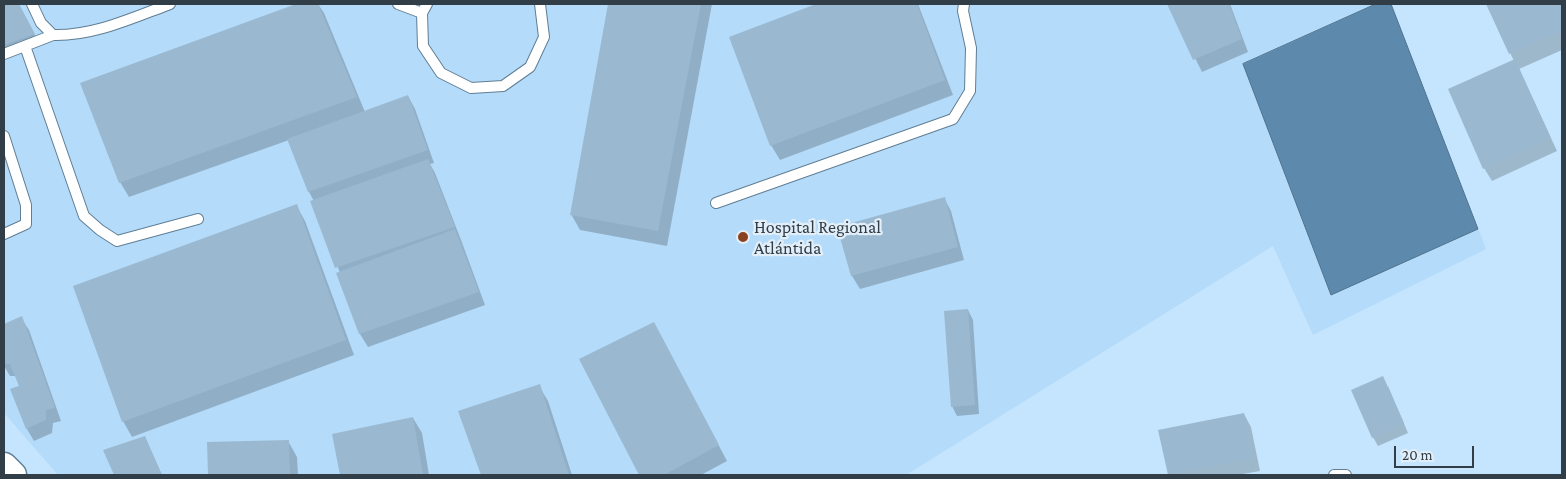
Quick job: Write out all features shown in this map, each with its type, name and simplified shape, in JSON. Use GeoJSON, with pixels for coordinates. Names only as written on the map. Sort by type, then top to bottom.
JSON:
{"type":"FeatureCollection","features":[{"type":"Feature","properties":{"kind":"street"},"geometry":{"type":"LineString","coordinates":[[4,466],[13,475]]}},
{"type":"Feature","properties":{"kind":"lane"},"geometry":{"type":"LineString","coordinates":[[32,4],[40,23],[53,35]]}},
{"type":"Feature","properties":{"kind":"lane"},"geometry":{"type":"LineString","coordinates":[[4,54],[53,35],[68,36],[99,30],[170,4]]}},
{"type":"Feature","properties":{"kind":"lane"},"geometry":{"type":"LineString","coordinates":[[398,4],[424,8],[423,46],[441,73],[471,88],[503,86],[530,67],[544,37],[540,4]]}},
{"type":"Feature","properties":{"kind":"lane"},"geometry":{"type":"LineString","coordinates":[[716,202],[953,119],[970,91],[971,48],[963,11],[964,4]]}},
{"type":"Feature","properties":{"kind":"lane"},"geometry":{"type":"LineString","coordinates":[[25,46],[84,216],[117,242],[198,219]]}},
{"type":"Feature","properties":{"kind":"lane"},"geometry":{"type":"LineString","coordinates":[[4,136],[7,157],[26,205],[26,224],[4,234]]}},
{"type":"Feature","properties":{"kind":"lane"},"geometry":{"type":"LineString","coordinates":[[1334,475],[1346,475]]}},
{"type":"Feature","properties":{"kind":"shaded area","name":"Hospital Regional Atlántida"},"geometry":{"type":"Polygon","coordinates":[[[4,4],[1391,4],[1486,249],[1313,335],[1273,246],[906,475],[58,475],[4,413],[4,4]]]}},
{"type":"Feature","properties":{"kind":"shaded area"},"geometry":{"type":"Polygon","coordinates":[[[1376,4],[1391,4],[1478,229],[1331,295],[1243,64],[1376,4]]]}},
{"type":"Feature","properties":{"kind":"building"},"geometry":{"type":"Polygon","coordinates":[[[4,4],[19,4],[35,34],[4,45],[4,4]]]}},
{"type":"Feature","properties":{"kind":"building"},"geometry":{"type":"Polygon","coordinates":[[[296,4],[318,4],[357,97],[119,183],[80,83],[296,4]]]}},
{"type":"Feature","properties":{"kind":"building"},"geometry":{"type":"Polygon","coordinates":[[[608,4],[701,4],[658,231],[570,215],[608,4]]]}},
{"type":"Feature","properties":{"kind":"building"},"geometry":{"type":"Polygon","coordinates":[[[816,4],[917,4],[945,80],[770,146],[729,37],[816,4]]]}},
{"type":"Feature","properties":{"kind":"building"},"geometry":{"type":"Polygon","coordinates":[[[1167,4],[1229,4],[1242,39],[1193,60],[1167,4]]]}},
{"type":"Feature","properties":{"kind":"building"},"geometry":{"type":"Polygon","coordinates":[[[1486,4],[1562,4],[1562,31],[1509,54],[1486,4]]]}},
{"type":"Feature","properties":{"kind":"building"},"geometry":{"type":"Polygon","coordinates":[[[1515,59],[1551,138],[1483,169],[1448,89],[1515,59]]]}},
{"type":"Feature","properties":{"kind":"building"},"geometry":{"type":"Polygon","coordinates":[[[408,95],[428,150],[308,192],[287,139],[408,95]]]}},
{"type":"Feature","properties":{"kind":"building"},"geometry":{"type":"Polygon","coordinates":[[[428,159],[455,227],[335,268],[310,201],[428,159]]]}},
{"type":"Feature","properties":{"kind":"building"},"geometry":{"type":"Polygon","coordinates":[[[945,197],[958,247],[851,276],[837,227],[945,197]]]}},
{"type":"Feature","properties":{"kind":"building"},"geometry":{"type":"Polygon","coordinates":[[[297,204],[346,340],[122,422],[73,286],[297,204]]]}},
{"type":"Feature","properties":{"kind":"building"},"geometry":{"type":"Polygon","coordinates":[[[455,229],[479,292],[359,334],[336,273],[455,229]]]}},
{"type":"Feature","properties":{"kind":"building"},"geometry":{"type":"Polygon","coordinates":[[[968,309],[975,405],[951,407],[944,311],[968,309]]]}},
{"type":"Feature","properties":{"kind":"building"},"geometry":{"type":"Polygon","coordinates":[[[22,316],[55,408],[46,410],[46,420],[26,429],[10,389],[19,386],[10,364],[4,364],[4,324],[22,316]]]}},
{"type":"Feature","properties":{"kind":"building"},"geometry":{"type":"Polygon","coordinates":[[[654,322],[719,445],[664,475],[639,475],[579,359],[654,322]]]}},
{"type":"Feature","properties":{"kind":"building"},"geometry":{"type":"Polygon","coordinates":[[[1383,376],[1404,423],[1372,438],[1351,390],[1383,376]]]}},
{"type":"Feature","properties":{"kind":"building"},"geometry":{"type":"Polygon","coordinates":[[[540,384],[569,475],[481,475],[458,411],[540,384]]]}},
{"type":"Feature","properties":{"kind":"building"},"geometry":{"type":"Polygon","coordinates":[[[1244,413],[1253,458],[1168,475],[1158,430],[1244,413]]]}},
{"type":"Feature","properties":{"kind":"building"},"geometry":{"type":"Polygon","coordinates":[[[413,417],[423,475],[340,475],[332,434],[413,417]]]}},
{"type":"Feature","properties":{"kind":"building"},"geometry":{"type":"Polygon","coordinates":[[[145,436],[162,475],[114,475],[103,450],[145,436]]]}},
{"type":"Feature","properties":{"kind":"building"},"geometry":{"type":"Polygon","coordinates":[[[289,440],[290,475],[208,475],[207,442],[289,440]]]}},
{"type":"Feature","properties":{"kind":"place","name":"Hospital Regional Atlántida"},"geometry":{"type":"Point","coordinates":[743,237]}}]}
